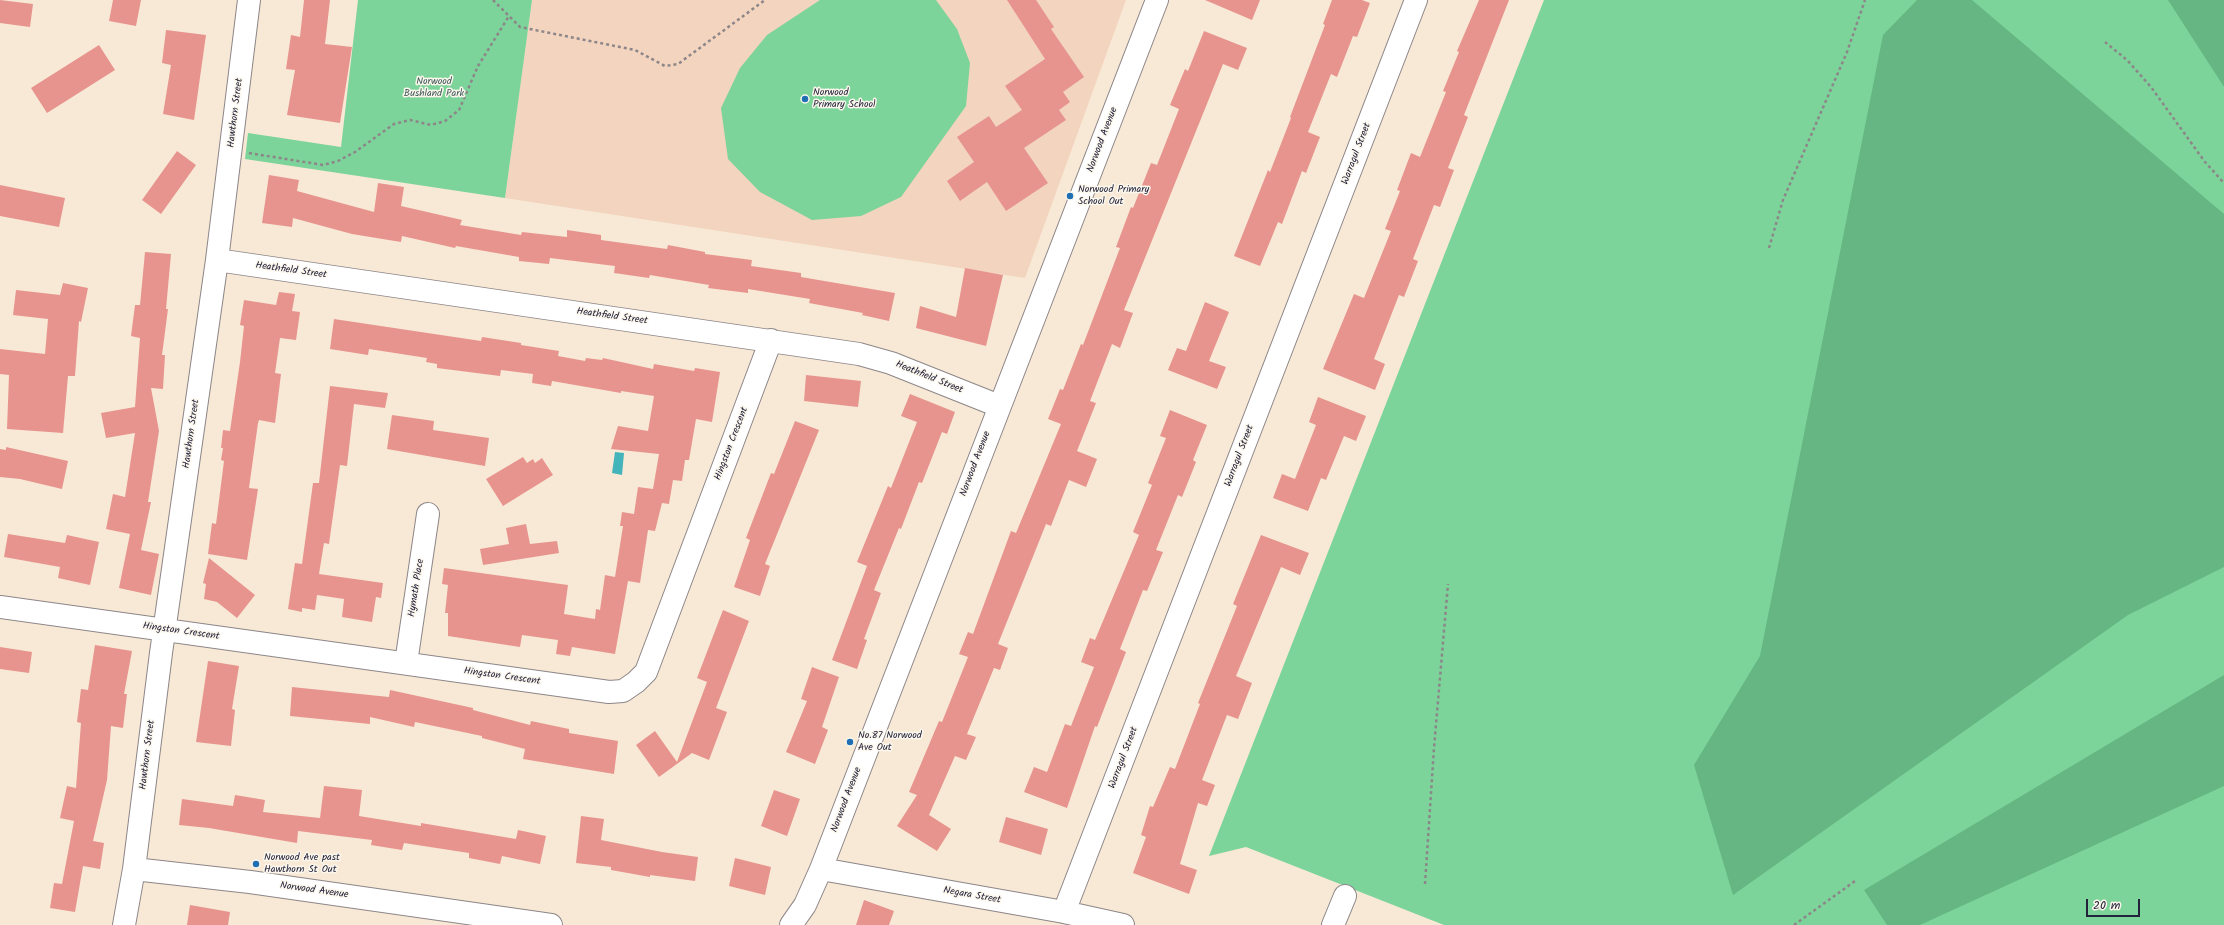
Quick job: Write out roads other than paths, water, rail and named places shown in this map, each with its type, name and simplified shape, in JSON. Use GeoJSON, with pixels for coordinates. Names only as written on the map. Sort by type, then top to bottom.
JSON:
{"type":"FeatureCollection","features":[{"type":"Feature","properties":{"kind":"street","name":"Hawthorn Street"},"geometry":{"type":"LineString","coordinates":[[134,868],[164,630],[217,260],[249,0]]}},
{"type":"Feature","properties":{"kind":"street","name":"Norwood Avenue"},"geometry":{"type":"LineString","coordinates":[[791,925],[805,905],[821,869],[1157,0]]}},
{"type":"Feature","properties":{"kind":"street","name":"Warragul Street"},"geometry":{"type":"LineString","coordinates":[[1064,912],[1416,0]]}},
{"type":"Feature","properties":{"kind":"street","name":"Heathfield Street"},"geometry":{"type":"LineString","coordinates":[[217,260],[859,354],[891,363],[999,406]]}},
{"type":"Feature","properties":{"kind":"street","name":"Hingston Crescent"},"geometry":{"type":"LineString","coordinates":[[0,607],[609,692],[623,691],[636,682],[646,672],[771,340]]}},
{"type":"Feature","properties":{"kind":"street","name":"Hymath Place"},"geometry":{"type":"LineString","coordinates":[[406,663],[428,514]]}},
{"type":"Feature","properties":{"kind":"street","name":"Norwood Avenue"},"geometry":{"type":"LineString","coordinates":[[134,868],[250,882],[552,925]]}},
{"type":"Feature","properties":{"kind":"street"},"geometry":{"type":"LineString","coordinates":[[124,925],[134,868]]}},
{"type":"Feature","properties":{"kind":"street","name":"Negara Street"},"geometry":{"type":"LineString","coordinates":[[821,869],[1064,912],[1123,925]]}},
{"type":"Feature","properties":{"kind":"street"},"geometry":{"type":"LineString","coordinates":[[1333,925],[1345,896]]}},
{"type":"Feature","properties":{"kind":"water"},"geometry":{"type":"Polygon","coordinates":[[[615,452],[624,453],[622,475],[612,473],[615,452]]]}},
{"type":"Feature","properties":{"kind":"place","name":"Norwood Primary School"},"geometry":{"type":"Point","coordinates":[805,99]}},
{"type":"Feature","properties":{"kind":"place","name":"Norwood Primary School Out"},"geometry":{"type":"Point","coordinates":[1070,196]}},
{"type":"Feature","properties":{"kind":"place","name":"No.87 Norwood Ave Out"},"geometry":{"type":"Point","coordinates":[850,742]}},
{"type":"Feature","properties":{"kind":"place","name":"Norwood Ave past Hawthorn St Out"},"geometry":{"type":"Point","coordinates":[256,864]}},
{"type":"Feature","properties":{"kind":"park label","name":"Norwood Bushland Park"},"geometry":{"type":"Point","coordinates":[434,88]}}]}
